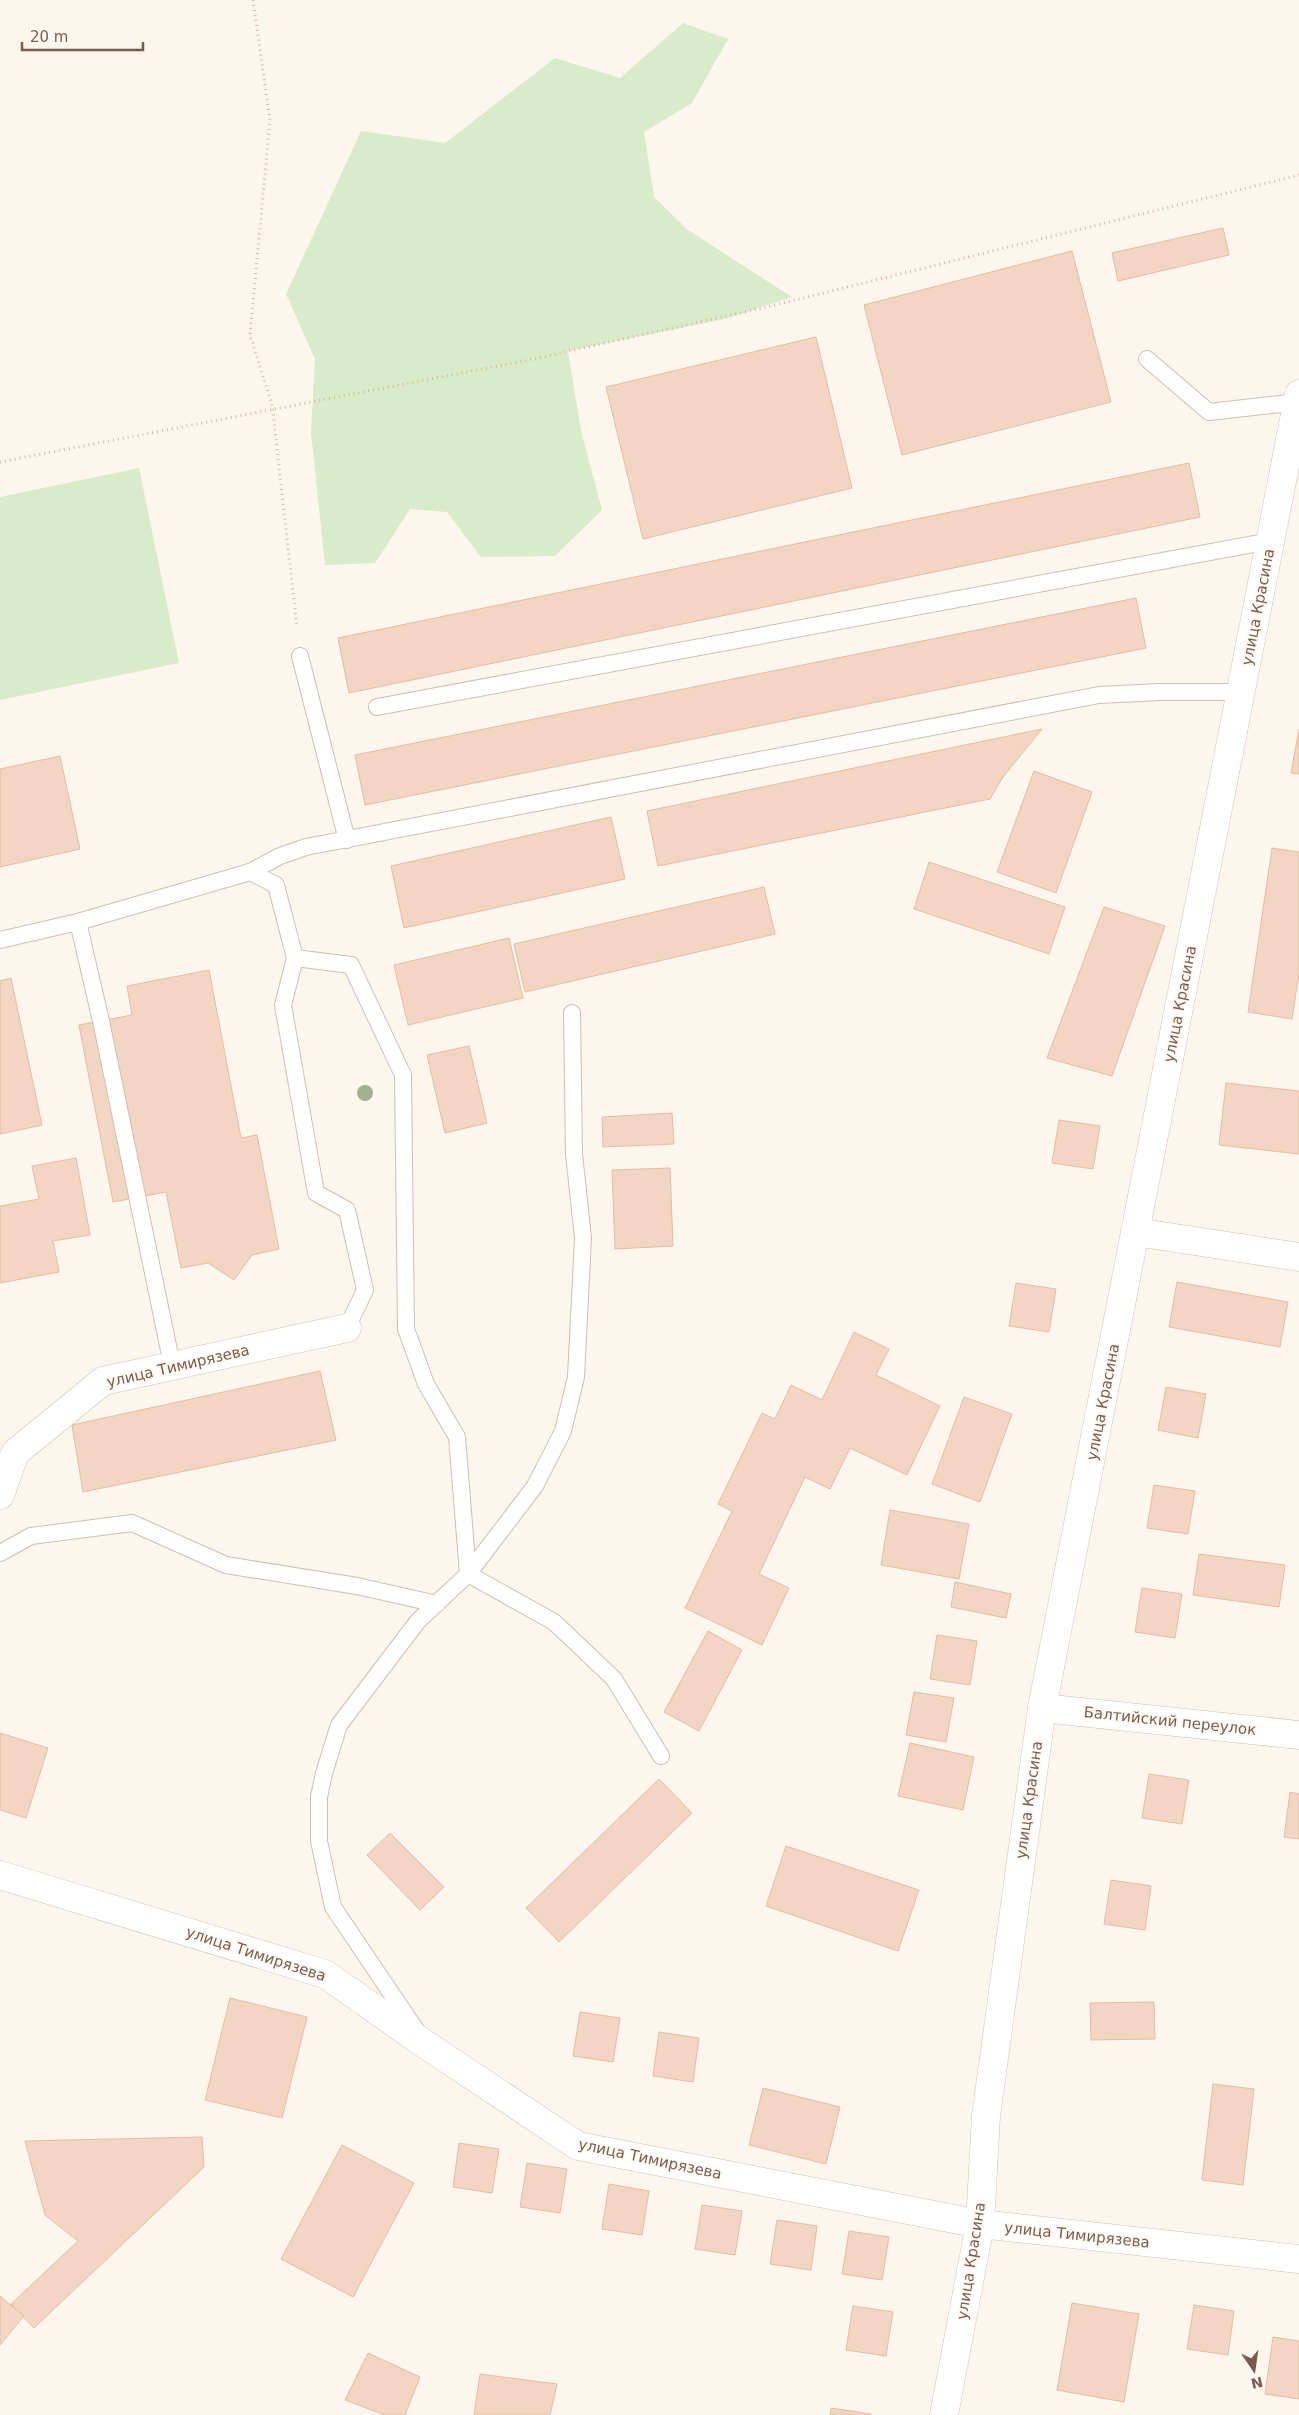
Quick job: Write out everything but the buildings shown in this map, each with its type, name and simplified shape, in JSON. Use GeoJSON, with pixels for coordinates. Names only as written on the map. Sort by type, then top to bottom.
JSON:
{"type":"FeatureCollection","features":[{"type":"Feature","properties":{"kind":"street","name":"улица Красина"},"geometry":{"type":"LineString","coordinates":[[944,2415],[980,2224],[986,2116],[1042,1708],[1270,541],[1291,474],[1298,398]]}},
{"type":"Feature","properties":{"kind":"street"},"geometry":{"type":"LineString","coordinates":[[1136,1232],[1299,1257]]}},
{"type":"Feature","properties":{"kind":"street","name":"улица Тимирязева"},"geometry":{"type":"LineString","coordinates":[[0,1495],[15,1453],[103,1381],[347,1328]]}},
{"type":"Feature","properties":{"kind":"street","name":"Балтийский переулок"},"geometry":{"type":"LineString","coordinates":[[1042,1708],[1299,1735]]}},
{"type":"Feature","properties":{"kind":"street","name":"улица Тимирязева"},"geometry":{"type":"LineString","coordinates":[[0,1875],[325,1974],[578,2146],[980,2224],[1299,2259]]}},
{"type":"Feature","properties":{"kind":"lane"},"geometry":{"type":"LineString","coordinates":[[1147,359],[1210,412],[1298,398]]}},
{"type":"Feature","properties":{"kind":"lane"},"geometry":{"type":"LineString","coordinates":[[377,707],[1270,541]]}},
{"type":"Feature","properties":{"kind":"lane"},"geometry":{"type":"LineString","coordinates":[[300,656],[346,840]]}},
{"type":"Feature","properties":{"kind":"lane"},"geometry":{"type":"LineString","coordinates":[[0,940],[78,922],[250,872],[280,856],[306,847],[1099,695],[1160,692],[1241,692]]}},
{"type":"Feature","properties":{"kind":"lane"},"geometry":{"type":"LineString","coordinates":[[250,872],[276,885],[295,958],[283,1006],[316,1193],[347,1210],[366,1290],[347,1328]]}},
{"type":"Feature","properties":{"kind":"lane"},"geometry":{"type":"LineString","coordinates":[[78,922],[101,1020],[172,1365]]}},
{"type":"Feature","properties":{"kind":"lane"},"geometry":{"type":"LineString","coordinates":[[295,958],[351,965],[403,1075],[406,1329],[426,1384],[457,1437],[468,1574]]}},
{"type":"Feature","properties":{"kind":"lane"},"geometry":{"type":"LineString","coordinates":[[426,2044],[333,1908],[319,1841],[319,1797],[324,1773],[339,1725],[418,1621],[468,1574],[536,1486],[563,1431],[576,1377],[584,1238],[574,1154],[572,1014]]}},
{"type":"Feature","properties":{"kind":"lane"},"geometry":{"type":"LineString","coordinates":[[0,1553],[31,1536],[132,1523],[226,1565],[357,1586],[437,1604]]}},
{"type":"Feature","properties":{"kind":"lane"},"geometry":{"type":"LineString","coordinates":[[468,1574],[554,1622],[614,1679],[661,1756]]}},
{"type":"Feature","properties":{"kind":"path"},"geometry":{"type":"LineString","coordinates":[[253,0],[270,120],[250,335],[272,408],[300,656]]}},
{"type":"Feature","properties":{"kind":"path"},"geometry":{"type":"LineString","coordinates":[[0,462],[272,408],[300,406],[529,360],[767,307],[1299,175]]}},
{"type":"Feature","properties":{"kind":"green space"},"geometry":{"type":"Polygon","coordinates":[[[683,23],[728,39],[692,103],[644,132],[654,197],[688,230],[792,297],[725,319],[568,351],[581,431],[602,510],[555,556],[481,557],[447,512],[410,509],[375,563],[325,565],[311,432],[315,359],[286,294],[361,131],[445,143],[555,58],[620,78],[683,23]]]}},
{"type":"Feature","properties":{"kind":"green space"},"geometry":{"type":"Polygon","coordinates":[[[139,468],[179,663],[0,700],[0,497],[139,468]]]}}]}
